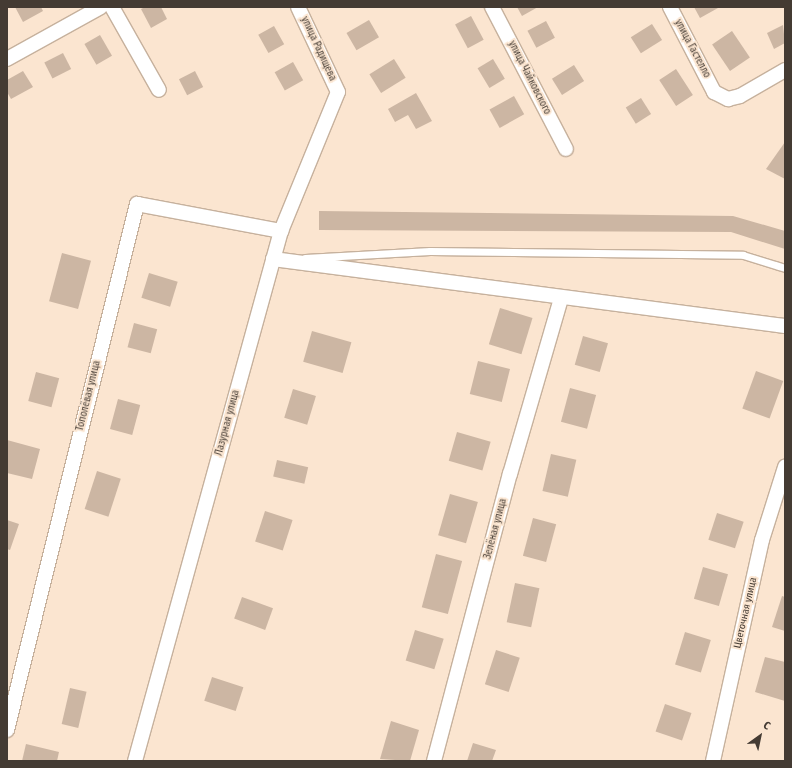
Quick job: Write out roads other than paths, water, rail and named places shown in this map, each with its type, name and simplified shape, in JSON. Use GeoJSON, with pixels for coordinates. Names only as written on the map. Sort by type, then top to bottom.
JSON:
{"type":"FeatureCollection","features":[{"type":"Feature","properties":{"kind":"street"},"geometry":{"type":"LineString","coordinates":[[7,59],[101,7]]}},
{"type":"Feature","properties":{"kind":"street"},"geometry":{"type":"LineString","coordinates":[[112,7],[159,90]]}},
{"type":"Feature","properties":{"kind":"street","name":"улица Радищева"},"geometry":{"type":"LineString","coordinates":[[298,7],[338,92]]}},
{"type":"Feature","properties":{"kind":"street","name":"улица Чайковского"},"geometry":{"type":"LineString","coordinates":[[492,7],[566,149]]}},
{"type":"Feature","properties":{"kind":"street","name":"улица Гастелло"},"geometry":{"type":"LineString","coordinates":[[670,7],[714,92],[728,99],[740,96],[785,70]]}},
{"type":"Feature","properties":{"kind":"street","name":"Лазурная улица"},"geometry":{"type":"LineString","coordinates":[[134,761],[281,231],[338,92]]}},
{"type":"Feature","properties":{"kind":"street","name":"Тополёвая улица"},"geometry":{"type":"LineString","coordinates":[[7,730],[137,204],[281,231]]}},
{"type":"Feature","properties":{"kind":"street"},"geometry":{"type":"LineString","coordinates":[[273,259],[561,299],[785,326]]}},
{"type":"Feature","properties":{"kind":"street","name":"Зелёная улица"},"geometry":{"type":"LineString","coordinates":[[434,761],[510,474],[561,299]]}},
{"type":"Feature","properties":{"kind":"street","name":"Цветочная улица"},"geometry":{"type":"LineString","coordinates":[[713,761],[762,540],[785,467]]}},
{"type":"Feature","properties":{"kind":"lane"},"geometry":{"type":"LineString","coordinates":[[273,259],[430,251],[743,255],[785,268]]}}]}
